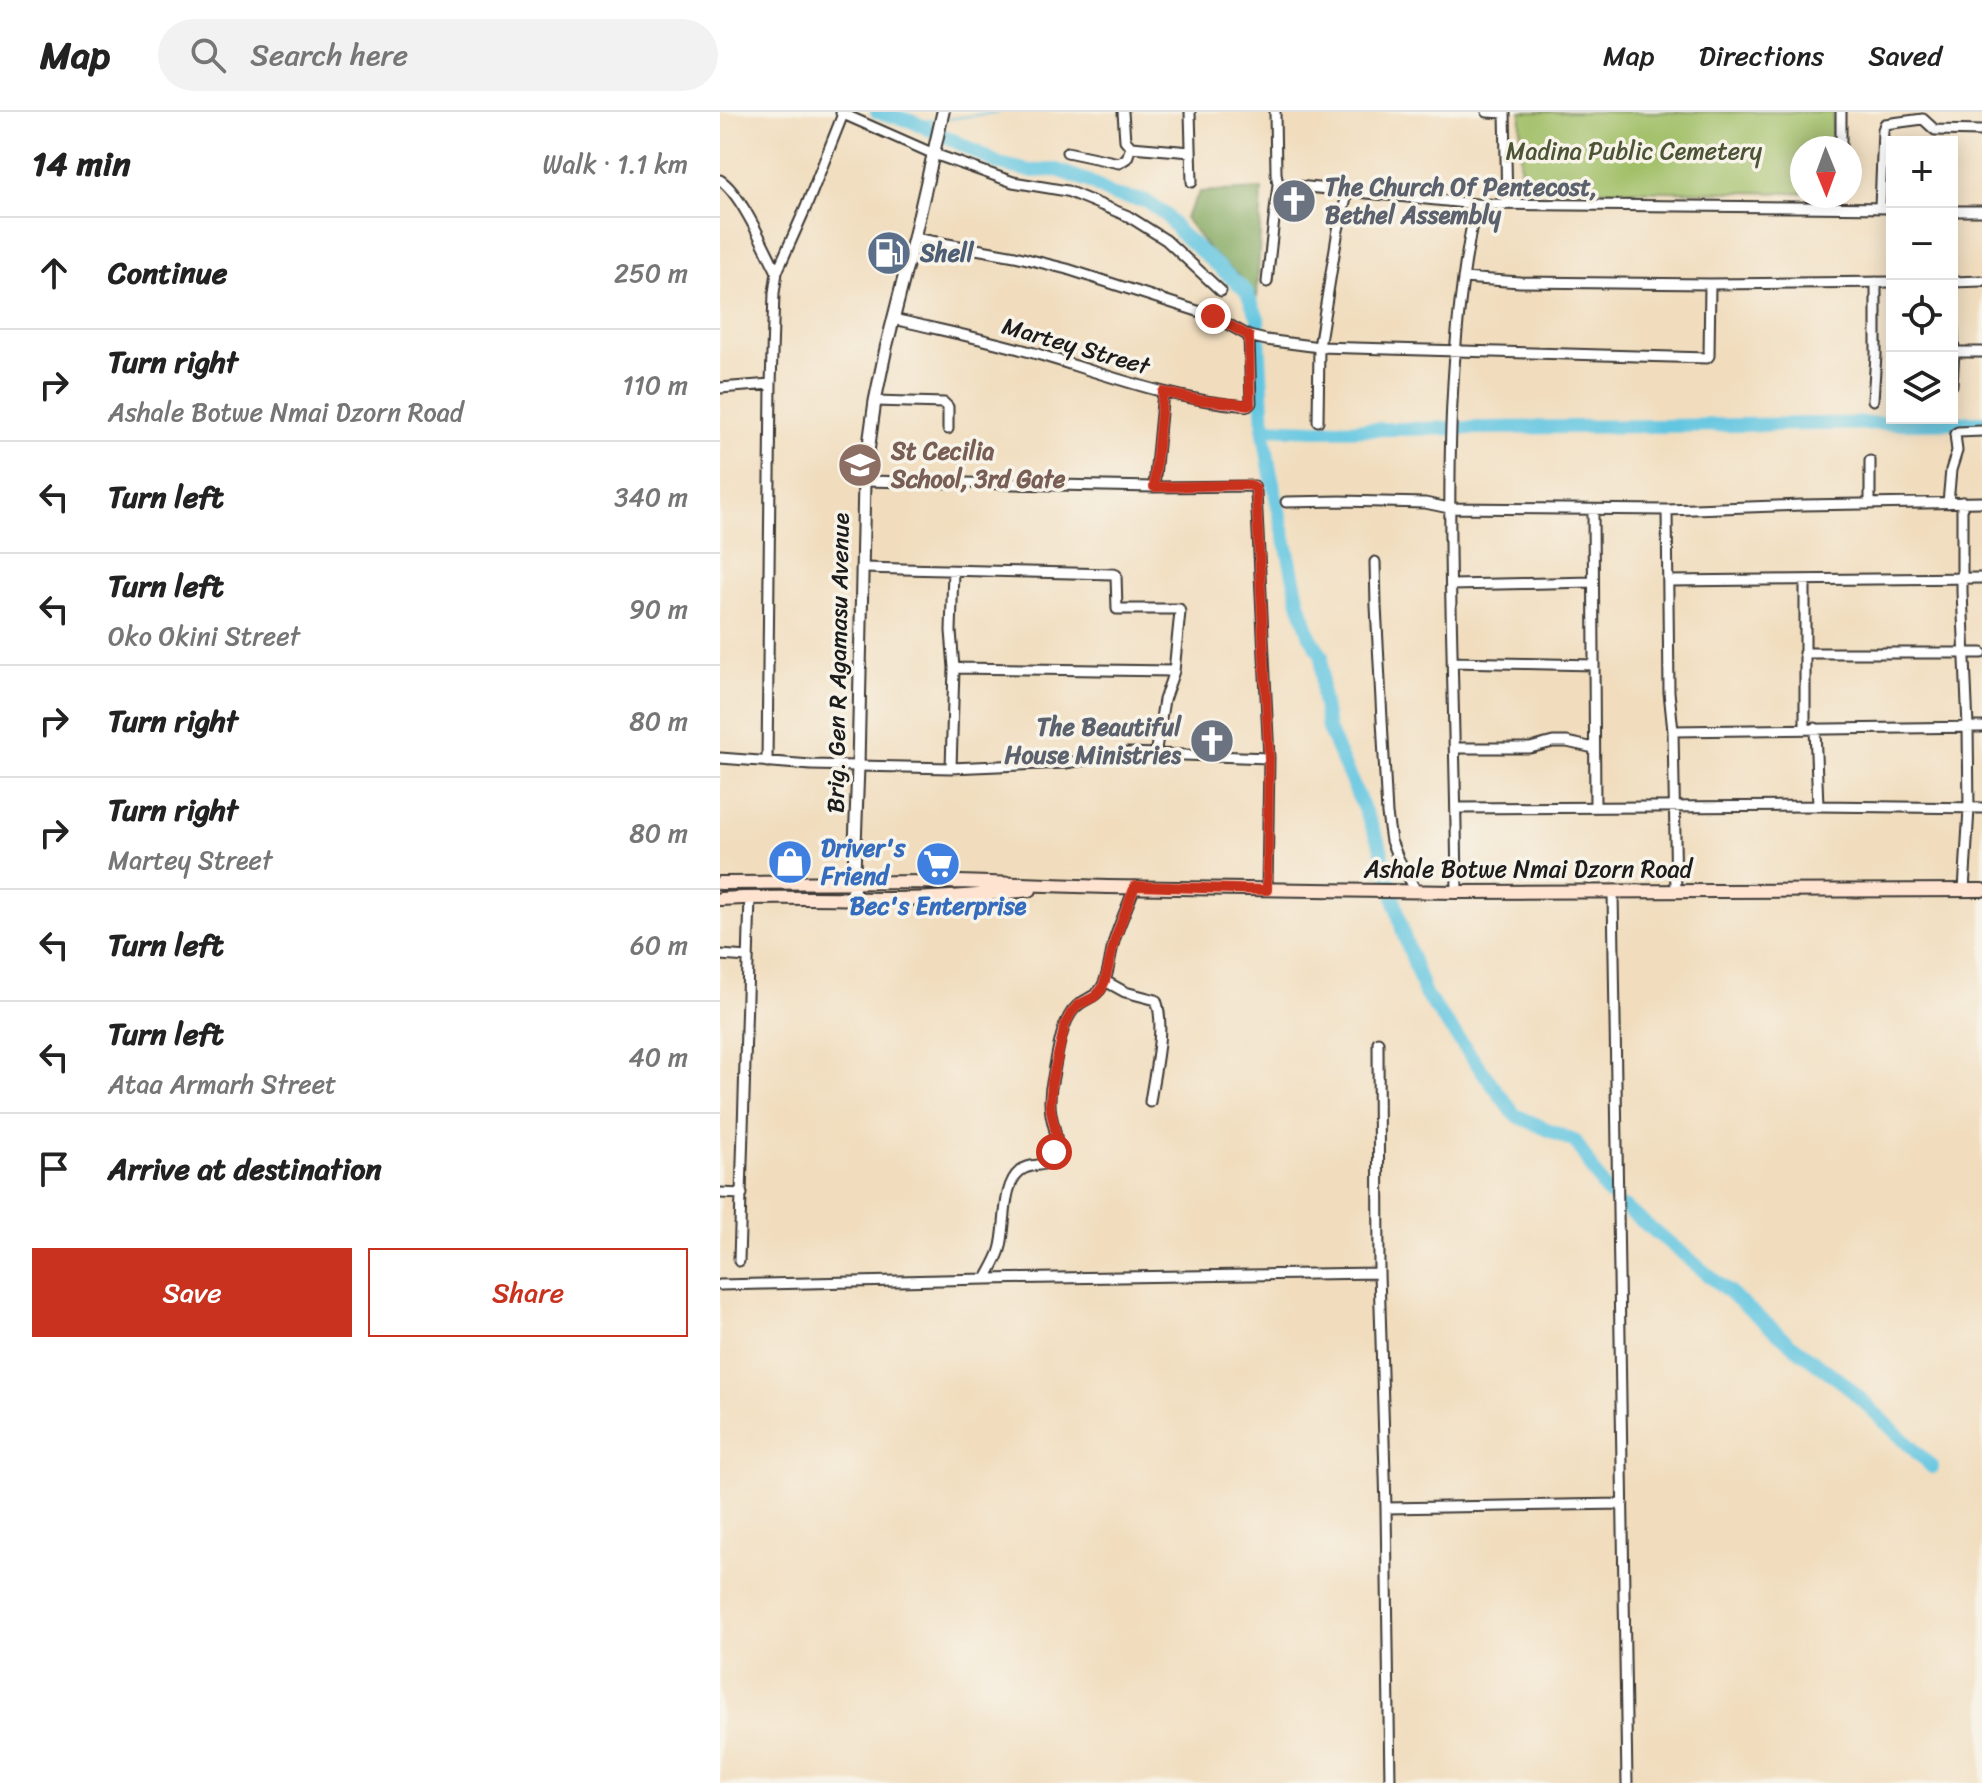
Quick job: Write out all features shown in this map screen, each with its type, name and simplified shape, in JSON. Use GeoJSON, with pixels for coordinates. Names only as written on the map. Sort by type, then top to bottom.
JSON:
{"type":"FeatureCollection","features":[{"type":"Feature","properties":{"kind":"main road","name":"Ashale Botwe Nmai Dzorn Road"},"geometry":{"type":"LineString","coordinates":[[720,883],[959,882],[1457,892],[1982,890]]}},
{"type":"Feature","properties":{"kind":"main road","name":"Ashale Botwe Nmai Dzorn Road"},"geometry":{"type":"LineString","coordinates":[[720,899],[893,899],[1073,886]]}},
{"type":"Feature","properties":{"kind":"street","name":"Brig. Gen R Agamasu Avenue"},"geometry":{"type":"LineString","coordinates":[[853,897],[864,481],[875,401],[943,112]]}},
{"type":"Feature","properties":{"kind":"street"},"geometry":{"type":"LineString","coordinates":[[1123,112],[1125,140],[1131,147],[1191,152]]}},
{"type":"Feature","properties":{"kind":"street"},"geometry":{"type":"LineString","coordinates":[[1190,112],[1192,182]]}},
{"type":"Feature","properties":{"kind":"street"},"geometry":{"type":"LineString","coordinates":[[1267,282],[1278,184],[1275,112]]}},
{"type":"Feature","properties":{"kind":"street"},"geometry":{"type":"LineString","coordinates":[[1487,112],[1505,112],[1507,203]]}},
{"type":"Feature","properties":{"kind":"street"},"geometry":{"type":"LineString","coordinates":[[1841,112],[1841,136]]}},
{"type":"Feature","properties":{"kind":"street"},"geometry":{"type":"LineString","coordinates":[[767,762],[772,308],[777,272],[806,207],[840,113],[1013,182],[1067,191],[1128,216],[1166,240],[1221,291]]}},
{"type":"Feature","properties":{"kind":"street"},"geometry":{"type":"LineString","coordinates":[[1880,208],[1883,126],[1922,116],[1935,130],[1982,131]]}},
{"type":"Feature","properties":{"kind":"street"},"geometry":{"type":"LineString","coordinates":[[1067,152],[1119,163],[1127,158],[1131,147]]}},
{"type":"Feature","properties":{"kind":"street"},"geometry":{"type":"LineString","coordinates":[[720,180],[727,185],[744,211],[777,272]]}},
{"type":"Feature","properties":{"kind":"street"},"geometry":{"type":"LineString","coordinates":[[1278,184],[1476,204],[1790,202]]}},
{"type":"Feature","properties":{"kind":"street"},"geometry":{"type":"LineString","coordinates":[[1318,421],[1319,347],[1338,230],[1348,191]]}},
{"type":"Feature","properties":{"kind":"street"},"geometry":{"type":"LineString","coordinates":[[1457,892],[1450,439],[1463,278],[1476,204]]}},
{"type":"Feature","properties":{"kind":"street"},"geometry":{"type":"LineString","coordinates":[[1862,205],[1886,208]]}},
{"type":"Feature","properties":{"kind":"street"},"geometry":{"type":"LineString","coordinates":[[1958,211],[1982,211]]}},
{"type":"Feature","properties":{"kind":"street"},"geometry":{"type":"LineString","coordinates":[[914,238],[1015,256],[1067,269],[1213,316],[1250,337],[1319,347],[1707,358],[1710,284]]}},
{"type":"Feature","properties":{"kind":"street"},"geometry":{"type":"LineString","coordinates":[[1463,278],[1520,282],[1710,284],[1886,282]]}},
{"type":"Feature","properties":{"kind":"street"},"geometry":{"type":"LineString","coordinates":[[1958,282],[1982,281]]}},
{"type":"Feature","properties":{"kind":"street"},"geometry":{"type":"LineString","coordinates":[[1873,400],[1876,282]]}},
{"type":"Feature","properties":{"kind":"street","name":"Martey Street"},"geometry":{"type":"LineString","coordinates":[[894,319],[1042,355],[1163,392],[1248,406],[1251,403],[1250,337]]}},
{"type":"Feature","properties":{"kind":"street"},"geometry":{"type":"LineString","coordinates":[[1958,352],[1982,352]]}},
{"type":"Feature","properties":{"kind":"street"},"geometry":{"type":"LineString","coordinates":[[720,388],[771,384]]}},
{"type":"Feature","properties":{"kind":"street"},"geometry":{"type":"LineString","coordinates":[[1154,487],[1163,392]]}},
{"type":"Feature","properties":{"kind":"street"},"geometry":{"type":"LineString","coordinates":[[875,401],[944,403],[948,407],[948,429]]}},
{"type":"Feature","properties":{"kind":"street"},"geometry":{"type":"LineString","coordinates":[[1948,503],[1951,470],[1957,451],[1955,434],[1982,431]]}},
{"type":"Feature","properties":{"kind":"street"},"geometry":{"type":"LineString","coordinates":[[1870,461],[1870,504]]}},
{"type":"Feature","properties":{"kind":"street"},"geometry":{"type":"LineString","coordinates":[[864,481],[1154,487],[1250,485],[1256,489],[1269,758],[1267,890]]}},
{"type":"Feature","properties":{"kind":"street"},"geometry":{"type":"LineString","coordinates":[[1286,502],[1425,503],[1449,508],[1593,510],[1982,502]]}},
{"type":"Feature","properties":{"kind":"street"},"geometry":{"type":"LineString","coordinates":[[1962,502],[1969,809],[1964,890]]}},
{"type":"Feature","properties":{"kind":"street"},"geometry":{"type":"LineString","coordinates":[[1593,510],[1595,806]]}},
{"type":"Feature","properties":{"kind":"street"},"geometry":{"type":"LineString","coordinates":[[1667,510],[1676,892]]}},
{"type":"Feature","properties":{"kind":"street"},"geometry":{"type":"LineString","coordinates":[[1375,562],[1387,814],[1391,841],[1416,891]]}},
{"type":"Feature","properties":{"kind":"street"},"geometry":{"type":"LineString","coordinates":[[862,568],[1113,574],[1116,576],[1117,609],[1179,610],[1174,671],[1164,700],[1155,755]]}},
{"type":"Feature","properties":{"kind":"street"},"geometry":{"type":"LineString","coordinates":[[951,768],[953,571]]}},
{"type":"Feature","properties":{"kind":"street"},"geometry":{"type":"LineString","coordinates":[[1668,581],[1982,578]]}},
{"type":"Feature","properties":{"kind":"street"},"geometry":{"type":"LineString","coordinates":[[1805,580],[1804,653],[1818,806]]}},
{"type":"Feature","properties":{"kind":"street"},"geometry":{"type":"LineString","coordinates":[[1451,585],[1593,582]]}},
{"type":"Feature","properties":{"kind":"street"},"geometry":{"type":"LineString","coordinates":[[1804,653],[1982,653]]}},
{"type":"Feature","properties":{"kind":"street"},"geometry":{"type":"LineString","coordinates":[[1452,662],[1594,665]]}},
{"type":"Feature","properties":{"kind":"street"},"geometry":{"type":"LineString","coordinates":[[954,668],[1174,671]]}},
{"type":"Feature","properties":{"kind":"street"},"geometry":{"type":"LineString","coordinates":[[1673,731],[1982,727]]}},
{"type":"Feature","properties":{"kind":"street"},"geometry":{"type":"LineString","coordinates":[[1455,748],[1530,748],[1567,742],[1594,748]]}},
{"type":"Feature","properties":{"kind":"street"},"geometry":{"type":"LineString","coordinates":[[720,758],[858,767],[951,768],[1066,763],[1128,753],[1269,758]]}},
{"type":"Feature","properties":{"kind":"street"},"geometry":{"type":"LineString","coordinates":[[1456,808],[1982,808]]}},
{"type":"Feature","properties":{"kind":"street"},"geometry":{"type":"LineString","coordinates":[[986,1279],[1000,1252],[1011,1182],[1020,1170],[1044,1164],[1057,1144],[1050,1106],[1052,1081],[1065,1025],[1078,1005],[1101,990],[1115,939],[1135,886]]}},
{"type":"Feature","properties":{"kind":"street"},"geometry":{"type":"LineString","coordinates":[[1613,892],[1627,1783]]}},
{"type":"Feature","properties":{"kind":"street"},"geometry":{"type":"LineString","coordinates":[[739,1261],[750,897]]}},
{"type":"Feature","properties":{"kind":"street"},"geometry":{"type":"LineString","coordinates":[[720,955],[748,957]]}},
{"type":"Feature","properties":{"kind":"street"},"geometry":{"type":"LineString","coordinates":[[1105,981],[1125,992],[1156,1000],[1159,1008],[1160,1034],[1150,1102]]}},
{"type":"Feature","properties":{"kind":"street"},"geometry":{"type":"LineString","coordinates":[[1378,1042],[1379,1273],[1390,1783]]}},
{"type":"Feature","properties":{"kind":"street"},"geometry":{"type":"LineString","coordinates":[[720,1193],[742,1194]]}},
{"type":"Feature","properties":{"kind":"street"},"geometry":{"type":"LineString","coordinates":[[720,1285],[1379,1273]]}},
{"type":"Feature","properties":{"kind":"street"},"geometry":{"type":"LineString","coordinates":[[1386,1508],[1623,1504]]}},
{"type":"Feature","properties":{"kind":"green space","name":"Madina Public Cemetery"},"geometry":{"type":"Polygon","coordinates":[[[1521,112],[1833,112],[1832,136],[1790,136],[1790,193],[1520,189],[1521,112]]]}},
{"type":"Feature","properties":{"kind":"green space"},"geometry":{"type":"Polygon","coordinates":[[[1262,189],[1257,297],[1253,298],[1240,277],[1209,250],[1185,218],[1200,192],[1262,189]]]}},
{"type":"Feature","properties":{"kind":"waterway"},"geometry":{"type":"LineString","coordinates":[[877,112],[911,121],[999,164],[1030,171],[1057,170],[1088,181],[1113,195],[1146,201],[1166,215],[1179,232],[1246,291],[1258,318],[1264,428],[1316,430],[1982,422]]}},
{"type":"Feature","properties":{"kind":"waterway"},"geometry":{"type":"LineString","coordinates":[[948,119],[1000,112]]}},
{"type":"Feature","properties":{"kind":"waterway"},"geometry":{"type":"LineString","coordinates":[[911,121],[938,120]]}},
{"type":"Feature","properties":{"kind":"waterway"},"geometry":{"type":"LineString","coordinates":[[1263,427],[1299,602],[1310,636],[1322,656],[1322,693],[1328,729],[1380,845],[1390,884]]}},
{"type":"Feature","properties":{"kind":"waterway"},"geometry":{"type":"LineString","coordinates":[[1394,898],[1425,994],[1515,1115],[1576,1142],[1605,1190],[1612,1196]]}},
{"type":"Feature","properties":{"kind":"waterway"},"geometry":{"type":"LineString","coordinates":[[1624,1207],[1792,1345],[1845,1384],[1932,1467]]}},
{"type":"Feature","properties":{"kind":"place","name":"The Church Of Pentecost, Bethel Assembly"},"geometry":{"type":"Point","coordinates":[1294,201]}},
{"type":"Feature","properties":{"kind":"place","name":"Shell"},"geometry":{"type":"Point","coordinates":[889,253]}},
{"type":"Feature","properties":{"kind":"place","name":"St Cecilia School, 3rd Gate"},"geometry":{"type":"Point","coordinates":[860,465]}},
{"type":"Feature","properties":{"kind":"place","name":"The Beautiful House Ministries"},"geometry":{"type":"Point","coordinates":[1212,741]}},
{"type":"Feature","properties":{"kind":"place","name":"Driver's Friend"},"geometry":{"type":"Point","coordinates":[790,862]}},
{"type":"Feature","properties":{"kind":"place","name":"Bec's Enterprise"},"geometry":{"type":"Point","coordinates":[938,864]}},
{"type":"Feature","properties":{"kind":"route"},"geometry":{"type":"LineString","coordinates":[[1054,1152],[1057,1139],[1050,1106],[1052,1081],[1065,1025],[1078,1005],[1101,990],[1115,939],[1135,886],[1267,890],[1269,758],[1256,489],[1250,485],[1154,487],[1163,392],[1199,400],[1250,405],[1249,336],[1213,316]]}}]}
